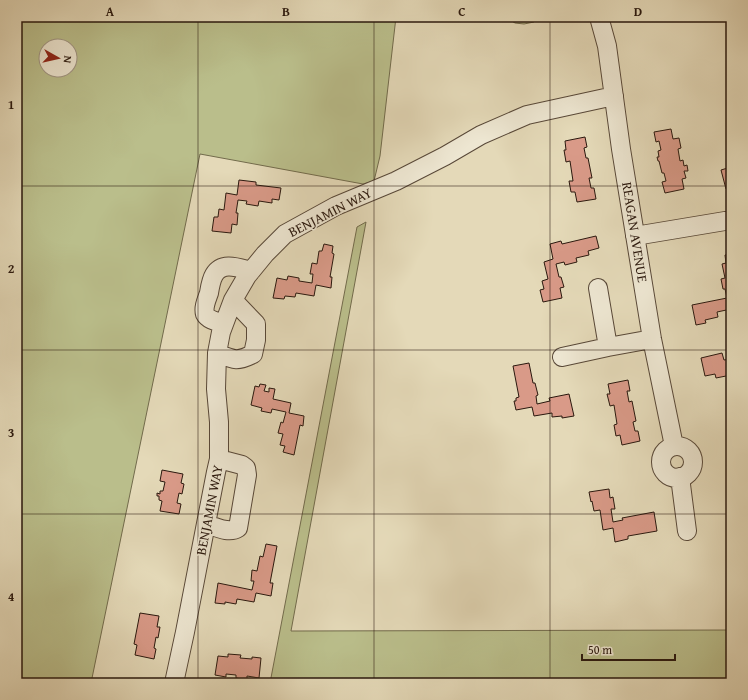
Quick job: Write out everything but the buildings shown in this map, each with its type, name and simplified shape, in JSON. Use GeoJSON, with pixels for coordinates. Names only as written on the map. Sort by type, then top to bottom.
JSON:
{"type":"FeatureCollection","features":[{"type":"Feature","properties":{"kind":"street","name":"REAGAN AVENUE"},"geometry":{"type":"LineString","coordinates":[[600,17],[607,46],[621,150],[652,339],[674,446],[664,453],[661,464],[668,475],[680,478],[687,531]]}},
{"type":"Feature","properties":{"kind":"street","name":"BENJAMIN WAY"},"geometry":{"type":"LineString","coordinates":[[174,683],[216,472],[220,459],[216,390],[217,353],[221,332],[233,300],[251,271],[285,234],[336,206],[403,177],[445,156],[481,135],[527,115],[614,96]]}},
{"type":"Feature","properties":{"kind":"street"},"geometry":{"type":"LineString","coordinates":[[635,236],[725,221]]}},
{"type":"Feature","properties":{"kind":"street"},"geometry":{"type":"LineString","coordinates":[[224,324],[211,319],[205,313],[205,304],[213,276],[220,269],[230,267],[251,271]]}},
{"type":"Feature","properties":{"kind":"street"},"geometry":{"type":"LineString","coordinates":[[598,288],[608,347]]}},
{"type":"Feature","properties":{"kind":"street"},"geometry":{"type":"LineString","coordinates":[[217,353],[235,360],[253,354],[257,331],[256,324],[233,300]]}},
{"type":"Feature","properties":{"kind":"street"},"geometry":{"type":"LineString","coordinates":[[562,357],[652,339]]}},
{"type":"Feature","properties":{"kind":"street"},"geometry":{"type":"LineString","coordinates":[[206,524],[228,531],[238,528],[248,475],[246,468],[242,465],[220,459]]}},
{"type":"Feature","properties":{"kind":"green space"},"geometry":{"type":"Polygon","coordinates":[[[17,17],[396,17],[380,156],[374,181],[363,184],[200,154],[91,683],[17,683],[17,17]]]}},
{"type":"Feature","properties":{"kind":"green space"},"geometry":{"type":"Polygon","coordinates":[[[505,17],[539,17],[534,22],[524,24],[515,23],[505,17]]]}},
{"type":"Feature","properties":{"kind":"green space"},"geometry":{"type":"Polygon","coordinates":[[[366,222],[291,631],[731,630],[731,683],[270,683],[357,227],[366,222]]]}}]}
